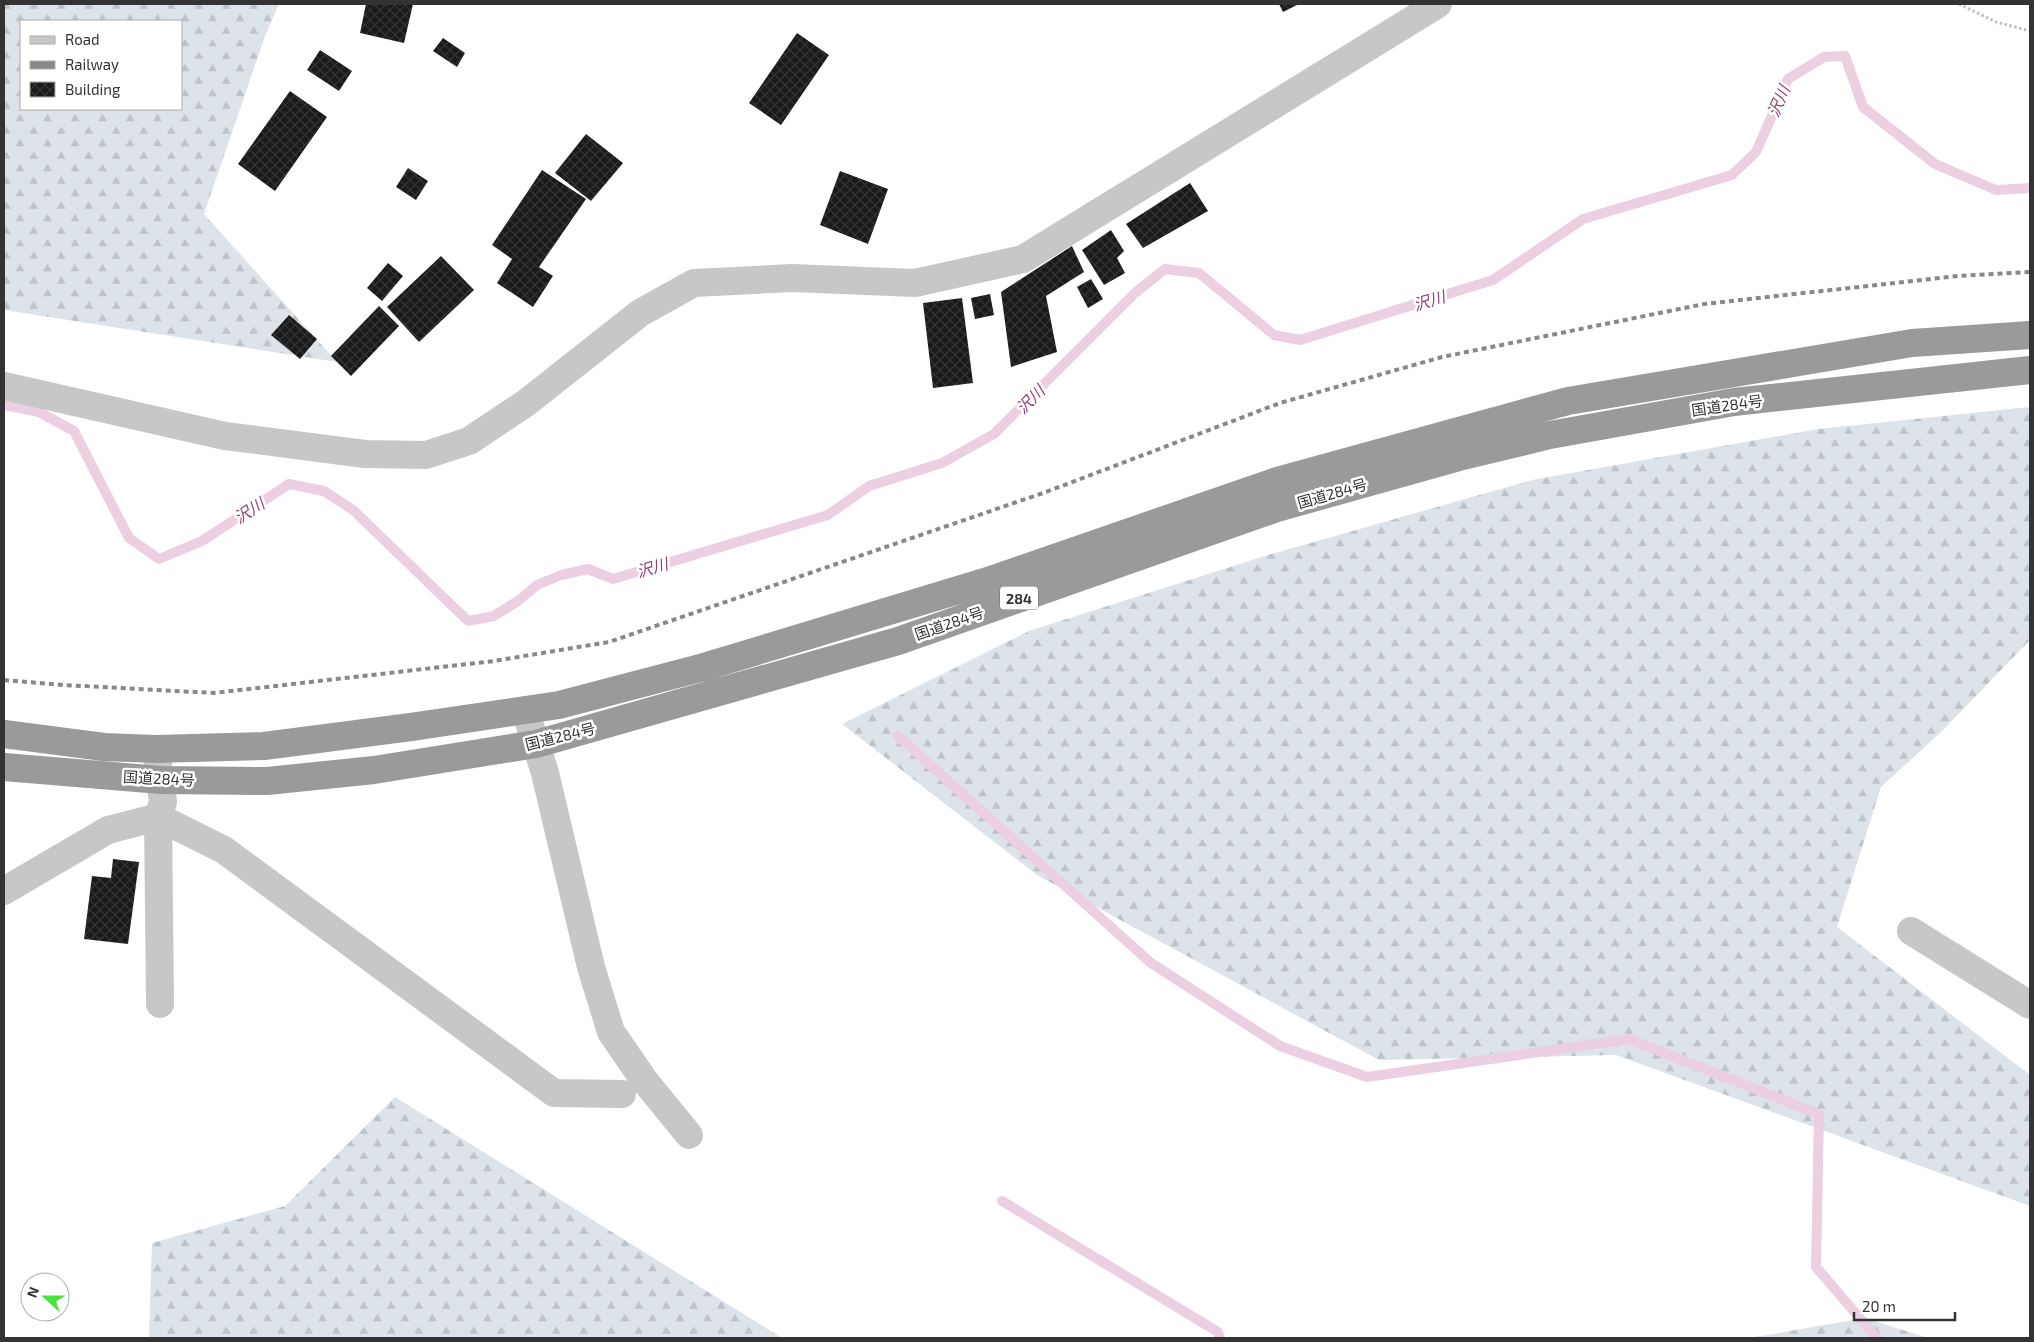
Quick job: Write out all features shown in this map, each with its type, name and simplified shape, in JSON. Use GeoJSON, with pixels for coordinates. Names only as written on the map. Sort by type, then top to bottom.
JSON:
{"type":"FeatureCollection","features":[{"type":"Feature","properties":{"kind":"highway","name":"国道284号"},"geometry":{"type":"LineString","coordinates":[[4,734],[104,747],[156,749],[264,746],[559,705],[704,667],[988,581],[1277,480],[1568,401],[1912,343],[2030,335]]}},
{"type":"Feature","properties":{"kind":"highway","name":"国道284号"},"geometry":{"type":"LineString","coordinates":[[4,767],[162,780],[267,780],[374,770],[536,744],[898,641],[1277,508],[1459,457],[1550,435],[1734,402],[2030,370]]}},
{"type":"Feature","properties":{"kind":"street"},"geometry":{"type":"LineString","coordinates":[[4,386],[225,436],[365,454],[426,455],[469,441],[526,403],[640,313],[694,283],[792,278],[915,283],[1023,259],[1438,4]]}},
{"type":"Feature","properties":{"kind":"street"},"geometry":{"type":"LineString","coordinates":[[525,710],[545,773],[591,967],[611,1032],[644,1080],[688,1135]]}},
{"type":"Feature","properties":{"kind":"street"},"geometry":{"type":"LineString","coordinates":[[156,749],[162,780],[163,802],[158,816],[160,1004]]}},
{"type":"Feature","properties":{"kind":"street"},"geometry":{"type":"LineString","coordinates":[[4,891],[108,830],[158,816],[224,850],[554,1093],[622,1094]]}},
{"type":"Feature","properties":{"kind":"street"},"geometry":{"type":"LineString","coordinates":[[1912,931],[2030,1006]]}},
{"type":"Feature","properties":{"kind":"path"},"geometry":{"type":"LineString","coordinates":[[1958,4],[1996,22],[2030,31]]}},
{"type":"Feature","properties":{"kind":"green space"},"geometry":{"type":"Polygon","coordinates":[[[4,4],[279,4],[265,36],[204,214],[337,362],[4,310],[4,4]]]}},
{"type":"Feature","properties":{"kind":"green space"},"geometry":{"type":"Polygon","coordinates":[[[2030,407],[2030,640],[1942,731],[1881,787],[1837,927],[2030,1075],[2030,1206],[1616,1055],[1379,1060],[1037,875],[842,724],[1029,631],[1268,555],[1532,480],[1818,429],[2030,407]]]}},
{"type":"Feature","properties":{"kind":"green space"},"geometry":{"type":"Polygon","coordinates":[[[395,1097],[782,1338],[149,1338],[152,1243],[285,1206],[395,1097]]]}},
{"type":"Feature","properties":{"kind":"green space"},"geometry":{"type":"Polygon","coordinates":[[[1865,1318],[1928,1338],[1749,1338],[1865,1318]]]}},
{"type":"Feature","properties":{"kind":"building"},"geometry":{"type":"Polygon","coordinates":[[[366,4],[413,4],[404,43],[360,33],[366,4]]]}},
{"type":"Feature","properties":{"kind":"building"},"geometry":{"type":"Polygon","coordinates":[[[1279,4],[1299,4],[1283,12],[1279,4]]]}},
{"type":"Feature","properties":{"kind":"building"},"geometry":{"type":"Polygon","coordinates":[[[797,33],[829,55],[781,125],[749,103],[797,33]]]}},
{"type":"Feature","properties":{"kind":"building"},"geometry":{"type":"Polygon","coordinates":[[[443,38],[465,53],[457,67],[433,51],[443,38]]]}},
{"type":"Feature","properties":{"kind":"building"},"geometry":{"type":"Polygon","coordinates":[[[320,50],[352,71],[339,91],[307,70],[320,50]]]}},
{"type":"Feature","properties":{"kind":"building"},"geometry":{"type":"Polygon","coordinates":[[[290,91],[327,117],[275,191],[238,164],[290,91]]]}},
{"type":"Feature","properties":{"kind":"building"},"geometry":{"type":"Polygon","coordinates":[[[586,134],[623,163],[591,201],[555,173],[586,134]]]}},
{"type":"Feature","properties":{"kind":"building"},"geometry":{"type":"Polygon","coordinates":[[[408,168],[428,181],[416,200],[396,187],[408,168]]]}},
{"type":"Feature","properties":{"kind":"building"},"geometry":{"type":"Polygon","coordinates":[[[542,170],[586,199],[539,267],[553,276],[533,307],[497,283],[512,259],[492,245],[542,170]]]}},
{"type":"Feature","properties":{"kind":"building"},"geometry":{"type":"Polygon","coordinates":[[[840,171],[888,189],[868,244],[820,225],[840,171]]]}},
{"type":"Feature","properties":{"kind":"building"},"geometry":{"type":"Polygon","coordinates":[[[1190,183],[1208,211],[1143,248],[1126,224],[1190,183]]]}},
{"type":"Feature","properties":{"kind":"building"},"geometry":{"type":"Polygon","coordinates":[[[1111,230],[1124,251],[1117,258],[1125,273],[1104,285],[1082,250],[1111,230]]]}},
{"type":"Feature","properties":{"kind":"building"},"geometry":{"type":"Polygon","coordinates":[[[1072,246],[1084,272],[1046,296],[1057,352],[1011,367],[1001,292],[1072,246]]]}},
{"type":"Feature","properties":{"kind":"building"},"geometry":{"type":"Polygon","coordinates":[[[441,256],[474,290],[419,342],[387,307],[441,256]]]}},
{"type":"Feature","properties":{"kind":"building"},"geometry":{"type":"Polygon","coordinates":[[[388,263],[403,276],[382,301],[367,288],[388,263]]]}},
{"type":"Feature","properties":{"kind":"building"},"geometry":{"type":"Polygon","coordinates":[[[1091,279],[1103,299],[1088,308],[1077,287],[1091,279]]]}},
{"type":"Feature","properties":{"kind":"building"},"geometry":{"type":"Polygon","coordinates":[[[990,294],[994,315],[975,319],[971,298],[990,294]]]}},
{"type":"Feature","properties":{"kind":"building"},"geometry":{"type":"Polygon","coordinates":[[[962,298],[973,383],[933,388],[923,303],[962,298]]]}},
{"type":"Feature","properties":{"kind":"building"},"geometry":{"type":"Polygon","coordinates":[[[379,306],[399,326],[351,376],[331,356],[379,306]]]}},
{"type":"Feature","properties":{"kind":"building"},"geometry":{"type":"Polygon","coordinates":[[[289,315],[317,339],[300,359],[271,335],[289,315]]]}},
{"type":"Feature","properties":{"kind":"building"},"geometry":{"type":"Polygon","coordinates":[[[113,859],[139,862],[128,944],[84,939],[92,876],[111,878],[113,859]]]}},
{"type":"Feature","properties":{"kind":"waterway","name":"沢川"},"geometry":{"type":"LineString","coordinates":[[4,405],[39,412],[74,431],[129,538],[159,559],[202,541],[289,484],[324,491],[353,510],[468,621],[494,616],[518,601],[537,585],[561,575],[588,569],[613,579],[828,515],[869,486],[942,463],[994,434],[1135,293],[1165,269],[1199,273],[1274,335],[1300,340],[1493,280],[1583,219],[1732,175],[1756,152],[1788,79],[1824,57],[1845,56],[1863,107],[1935,164],[1996,190],[2030,188]]}},
{"type":"Feature","properties":{"kind":"waterway"},"geometry":{"type":"LineString","coordinates":[[898,736],[1151,963],[1280,1046],[1367,1077],[1629,1039],[1819,1114],[1816,1267],[1877,1338]]}},
{"type":"Feature","properties":{"kind":"waterway"},"geometry":{"type":"LineString","coordinates":[[1002,1201],[1218,1332],[1220,1338]]}},
{"type":"Feature","properties":{"kind":"railway"},"geometry":{"type":"LineString","coordinates":[[4,680],[214,693],[494,661],[609,642],[1046,492],[1280,403],[1442,357],[1704,304],[1958,276],[2030,272]]}}]}
